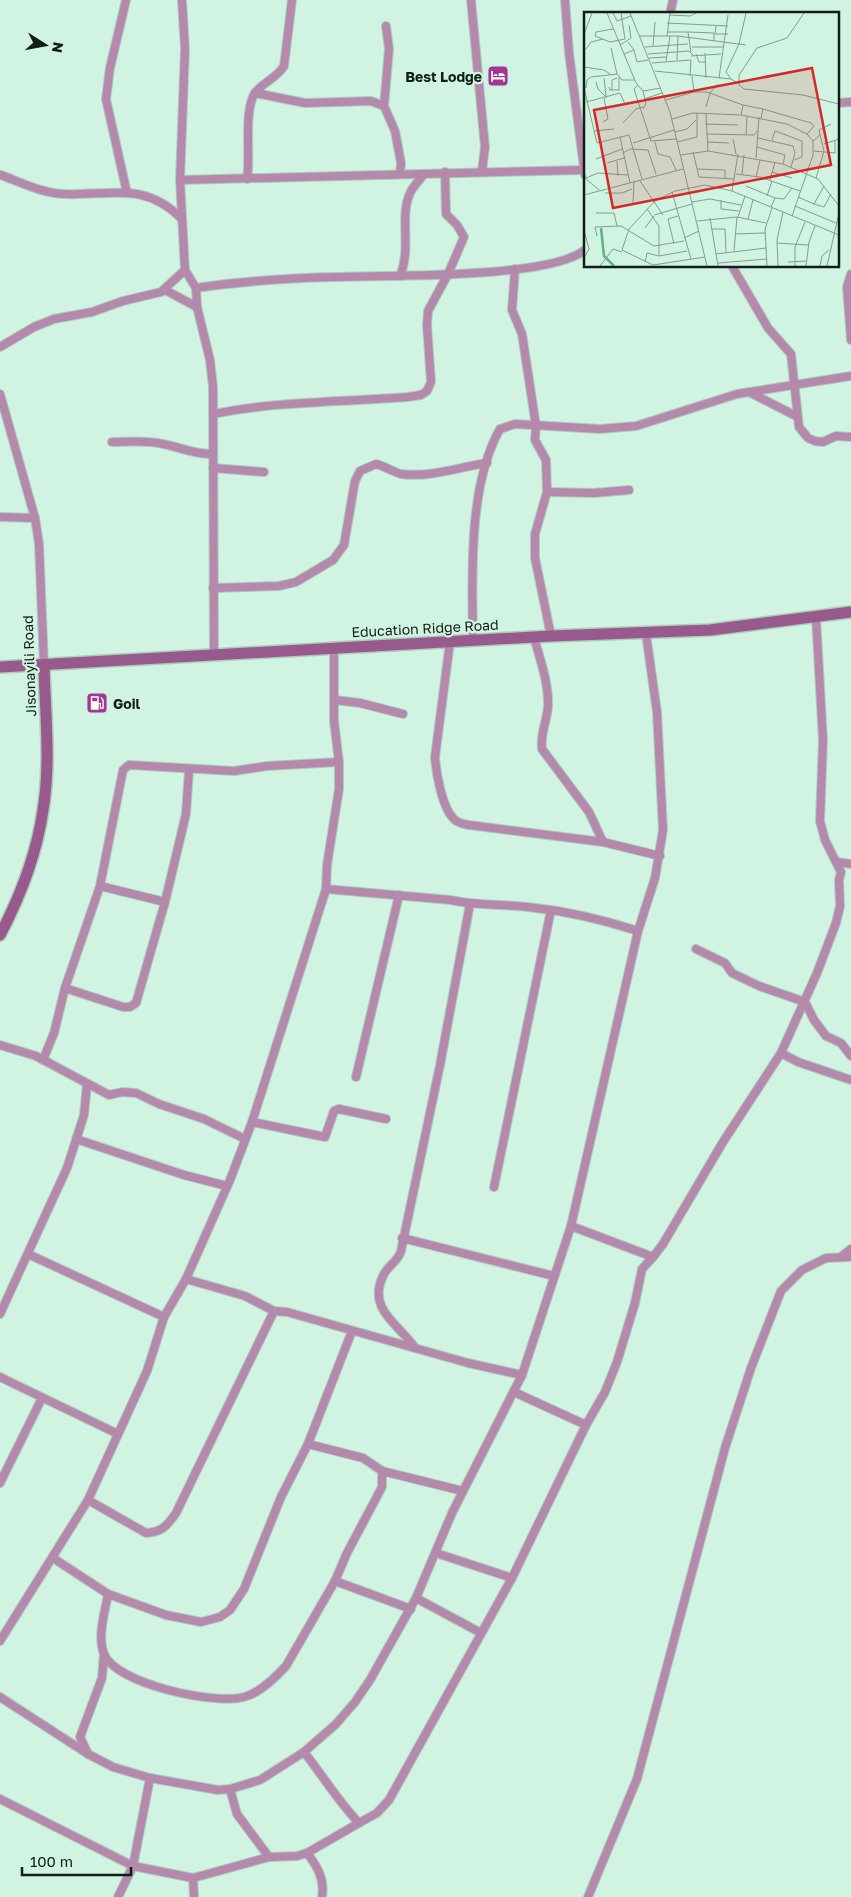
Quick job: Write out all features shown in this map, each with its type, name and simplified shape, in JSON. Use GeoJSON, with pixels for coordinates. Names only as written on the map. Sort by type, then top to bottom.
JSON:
{"type":"FeatureCollection","features":[{"type":"Feature","properties":{"kind":"main road","name":"Education Ridge Road"},"geometry":{"type":"LineString","coordinates":[[0,667],[551,636],[646,634],[710,630],[816,618],[851,612]]}},
{"type":"Feature","properties":{"kind":"main road","name":"Jisonayili Road"},"geometry":{"type":"LineString","coordinates":[[0,935],[11,915],[30,862],[43,810],[47,748],[44,665]]}},
{"type":"Feature","properties":{"kind":"street"},"geometry":{"type":"LineString","coordinates":[[126,0],[110,68],[106,99],[127,193]]}},
{"type":"Feature","properties":{"kind":"street"},"geometry":{"type":"LineString","coordinates":[[182,0],[186,49],[180,180],[181,218],[185,270],[196,288],[210,360],[213,414],[214,654]]}},
{"type":"Feature","properties":{"kind":"street"},"geometry":{"type":"LineString","coordinates":[[247,179],[250,162],[247,150],[248,128],[255,92],[279,74],[284,66],[292,0]]}},
{"type":"Feature","properties":{"kind":"street"},"geometry":{"type":"LineString","coordinates":[[471,0],[485,147],[482,171]]}},
{"type":"Feature","properties":{"kind":"street"},"geometry":{"type":"LineString","coordinates":[[180,180],[482,171],[584,173],[569,53],[565,0]]}},
{"type":"Feature","properties":{"kind":"street"},"geometry":{"type":"LineString","coordinates":[[386,26],[389,49],[384,106],[395,131],[401,163],[400,174]]}},
{"type":"Feature","properties":{"kind":"street"},"geometry":{"type":"LineString","coordinates":[[255,92],[305,102],[371,101],[384,106]]}},
{"type":"Feature","properties":{"kind":"street"},"geometry":{"type":"LineString","coordinates":[[838,103],[851,102]]}},
{"type":"Feature","properties":{"kind":"street"},"geometry":{"type":"LineString","coordinates":[[213,414],[247,407],[421,395],[427,391],[431,382],[426,325],[428,311],[448,274],[464,237],[457,225],[446,214],[445,172]]}},
{"type":"Feature","properties":{"kind":"street"},"geometry":{"type":"LineString","coordinates":[[400,276],[406,262],[406,213],[410,193],[424,174]]}},
{"type":"Feature","properties":{"kind":"street"},"geometry":{"type":"LineString","coordinates":[[1,175],[43,191],[65,194],[127,193],[158,199],[181,218]]}},
{"type":"Feature","properties":{"kind":"street"},"geometry":{"type":"LineString","coordinates":[[196,288],[270,280],[448,274],[515,269],[560,262],[584,250]]}},
{"type":"Feature","properties":{"kind":"street"},"geometry":{"type":"LineString","coordinates":[[733,268],[768,328],[791,354],[796,416],[799,427],[808,438],[823,442],[836,436],[851,437]]}},
{"type":"Feature","properties":{"kind":"street"},"geometry":{"type":"LineString","coordinates":[[515,269],[512,310],[522,334],[536,426],[535,440],[546,460],[548,492],[535,534],[535,558],[551,636]]}},
{"type":"Feature","properties":{"kind":"street"},"geometry":{"type":"LineString","coordinates":[[0,347],[54,319],[92,312],[123,300],[165,290],[185,270]]}},
{"type":"Feature","properties":{"kind":"street"},"geometry":{"type":"LineString","coordinates":[[851,274],[847,287],[851,340]]}},
{"type":"Feature","properties":{"kind":"street"},"geometry":{"type":"LineString","coordinates":[[165,290],[198,306]]}},
{"type":"Feature","properties":{"kind":"street"},"geometry":{"type":"LineString","coordinates":[[473,641],[472,565],[478,501],[487,462],[494,440],[500,429],[515,424],[600,429],[636,426],[697,405],[749,392],[851,376]]}},
{"type":"Feature","properties":{"kind":"street"},"geometry":{"type":"LineString","coordinates":[[749,392],[796,416]]}},
{"type":"Feature","properties":{"kind":"street","name":"Jisonayili Road"},"geometry":{"type":"LineString","coordinates":[[0,394],[35,518],[39,544],[44,665]]}},
{"type":"Feature","properties":{"kind":"street"},"geometry":{"type":"LineString","coordinates":[[112,442],[148,441],[165,444],[192,454],[213,454]]}},
{"type":"Feature","properties":{"kind":"street"},"geometry":{"type":"LineString","coordinates":[[213,588],[280,586],[296,582],[334,560],[344,545],[355,481],[360,471],[376,464],[390,468],[398,474],[418,476],[487,462]]}},
{"type":"Feature","properties":{"kind":"street"},"geometry":{"type":"LineString","coordinates":[[213,468],[264,472]]}},
{"type":"Feature","properties":{"kind":"street"},"geometry":{"type":"LineString","coordinates":[[548,492],[594,493],[629,490]]}},
{"type":"Feature","properties":{"kind":"street"},"geometry":{"type":"LineString","coordinates":[[0,517],[35,518]]}},
{"type":"Feature","properties":{"kind":"street"},"geometry":{"type":"LineString","coordinates":[[816,618],[823,740],[820,821],[825,840],[842,872]]}},
{"type":"Feature","properties":{"kind":"street"},"geometry":{"type":"LineString","coordinates":[[0,1697],[88,1754],[113,1767],[150,1778],[204,1789],[230,1789],[260,1780],[304,1752],[336,1724],[355,1702],[411,1609],[463,1491],[522,1375],[571,1226],[638,932],[660,856],[663,830],[657,712],[646,634]]}},
{"type":"Feature","properties":{"kind":"street"},"geometry":{"type":"LineString","coordinates":[[534,637],[547,684],[548,706],[541,742],[542,749],[589,812],[604,842]]}},
{"type":"Feature","properties":{"kind":"street"},"geometry":{"type":"LineString","coordinates":[[450,642],[435,757],[436,772],[449,811],[454,820],[469,825],[604,842],[660,856]]}},
{"type":"Feature","properties":{"kind":"street"},"geometry":{"type":"LineString","coordinates":[[0,1641],[88,1500],[147,1371],[164,1317],[186,1279],[227,1186],[252,1122],[326,889],[327,865],[339,789],[339,762],[334,721],[334,648]]}},
{"type":"Feature","properties":{"kind":"street"},"geometry":{"type":"LineString","coordinates":[[334,700],[360,703],[403,714]]}},
{"type":"Feature","properties":{"kind":"street"},"geometry":{"type":"LineString","coordinates":[[43,1060],[54,1033],[65,988],[100,886],[123,770],[129,765],[189,770],[234,771],[267,766],[339,762]]}},
{"type":"Feature","properties":{"kind":"street"},"geometry":{"type":"LineString","coordinates":[[65,988],[123,1006],[130,1007],[136,1003],[186,814],[189,770]]}},
{"type":"Feature","properties":{"kind":"street"},"geometry":{"type":"LineString","coordinates":[[837,862],[851,865]]}},
{"type":"Feature","properties":{"kind":"street"},"geometry":{"type":"LineString","coordinates":[[0,1799],[133,1866],[193,1878],[269,1857],[297,1856],[306,1853],[377,1812],[389,1800],[512,1578],[586,1425],[605,1392],[617,1362],[635,1303],[642,1268],[663,1244],[723,1142],[781,1053],[805,1002],[836,923],[840,906],[839,880],[842,872],[851,865]]}},
{"type":"Feature","properties":{"kind":"street"},"geometry":{"type":"LineString","coordinates":[[100,886],[164,902]]}},
{"type":"Feature","properties":{"kind":"street"},"geometry":{"type":"LineString","coordinates":[[326,889],[399,895],[470,904],[551,910],[594,917],[638,932]]}},
{"type":"Feature","properties":{"kind":"street"},"geometry":{"type":"LineString","coordinates":[[356,1077],[399,895]]}},
{"type":"Feature","properties":{"kind":"street"},"geometry":{"type":"LineString","coordinates":[[416,1348],[380,1306],[379,1298],[383,1275],[399,1258],[440,1065],[470,904]]}},
{"type":"Feature","properties":{"kind":"street"},"geometry":{"type":"LineString","coordinates":[[494,1187],[551,910]]}},
{"type":"Feature","properties":{"kind":"street"},"geometry":{"type":"LineString","coordinates":[[696,949],[725,963],[732,973],[759,986],[805,1002],[814,1020],[826,1036],[841,1043],[851,1056]]}},
{"type":"Feature","properties":{"kind":"street"},"geometry":{"type":"LineString","coordinates":[[0,1045],[43,1060],[109,1095],[122,1092],[136,1093],[159,1104],[204,1119],[245,1139]]}},
{"type":"Feature","properties":{"kind":"street"},"geometry":{"type":"LineString","coordinates":[[781,1053],[798,1062],[851,1080]]}},
{"type":"Feature","properties":{"kind":"street"},"geometry":{"type":"LineString","coordinates":[[0,1314],[67,1168],[84,1115],[87,1084]]}},
{"type":"Feature","properties":{"kind":"street"},"geometry":{"type":"LineString","coordinates":[[252,1122],[325,1137],[334,1111],[339,1109],[386,1119]]}},
{"type":"Feature","properties":{"kind":"street"},"geometry":{"type":"LineString","coordinates":[[76,1139],[184,1175],[227,1186]]}},
{"type":"Feature","properties":{"kind":"street"},"geometry":{"type":"LineString","coordinates":[[571,1226],[653,1257]]}},
{"type":"Feature","properties":{"kind":"street"},"geometry":{"type":"LineString","coordinates":[[402,1238],[554,1276]]}},
{"type":"Feature","properties":{"kind":"street"},"geometry":{"type":"LineString","coordinates":[[842,1256],[851,1249]]}},
{"type":"Feature","properties":{"kind":"street"},"geometry":{"type":"LineString","coordinates":[[28,1254],[164,1317]]}},
{"type":"Feature","properties":{"kind":"street"},"geometry":{"type":"LineString","coordinates":[[588,1897],[637,1779],[725,1448],[751,1368],[774,1308],[781,1291],[802,1270],[826,1258],[851,1257]]}},
{"type":"Feature","properties":{"kind":"street"},"geometry":{"type":"LineString","coordinates":[[186,1279],[245,1296],[274,1311],[287,1312],[352,1331],[522,1375]]}},
{"type":"Feature","properties":{"kind":"street"},"geometry":{"type":"LineString","coordinates":[[88,1500],[146,1532],[157,1532],[165,1528],[176,1514],[274,1311]]}},
{"type":"Feature","properties":{"kind":"street"},"geometry":{"type":"LineString","coordinates":[[53,1558],[108,1594],[151,1610],[193,1621],[210,1620],[230,1610],[244,1589],[281,1497],[308,1444],[352,1331]]}},
{"type":"Feature","properties":{"kind":"street"},"geometry":{"type":"LineString","coordinates":[[0,1377],[118,1434]]}},
{"type":"Feature","properties":{"kind":"street"},"geometry":{"type":"LineString","coordinates":[[514,1392],[586,1425]]}},
{"type":"Feature","properties":{"kind":"street"},"geometry":{"type":"LineString","coordinates":[[0,1483],[42,1398]]}},
{"type":"Feature","properties":{"kind":"street"},"geometry":{"type":"LineString","coordinates":[[308,1444],[362,1458],[382,1471],[463,1491]]}},
{"type":"Feature","properties":{"kind":"street"},"geometry":{"type":"LineString","coordinates":[[104,1653],[119,1672],[174,1692],[211,1698],[246,1696],[278,1675],[286,1666],[335,1581],[347,1553],[382,1487],[382,1471]]}},
{"type":"Feature","properties":{"kind":"street"},"geometry":{"type":"LineString","coordinates":[[436,1553],[512,1578]]}},
{"type":"Feature","properties":{"kind":"street"},"geometry":{"type":"LineString","coordinates":[[335,1581],[411,1609]]}},
{"type":"Feature","properties":{"kind":"street"},"geometry":{"type":"LineString","coordinates":[[88,1754],[80,1737],[102,1678],[104,1653],[102,1637],[108,1594]]}},
{"type":"Feature","properties":{"kind":"street"},"geometry":{"type":"LineString","coordinates":[[416,1598],[481,1633]]}},
{"type":"Feature","properties":{"kind":"street"},"geometry":{"type":"LineString","coordinates":[[304,1752],[332,1793],[358,1823]]}},
{"type":"Feature","properties":{"kind":"street"},"geometry":{"type":"LineString","coordinates":[[118,1897],[133,1866],[150,1778]]}},
{"type":"Feature","properties":{"kind":"street"},"geometry":{"type":"LineString","coordinates":[[230,1789],[237,1814],[269,1857]]}},
{"type":"Feature","properties":{"kind":"street"},"geometry":{"type":"LineString","coordinates":[[306,1853],[317,1866],[321,1878],[322,1897]]}},
{"type":"Feature","properties":{"kind":"street"},"geometry":{"type":"LineString","coordinates":[[193,1878],[194,1897]]}},
{"type":"Feature","properties":{"kind":"place","name":"Best Lodge"},"geometry":{"type":"Point","coordinates":[498,76]}},
{"type":"Feature","properties":{"kind":"place","name":"Goil"},"geometry":{"type":"Point","coordinates":[97,703]}}]}
